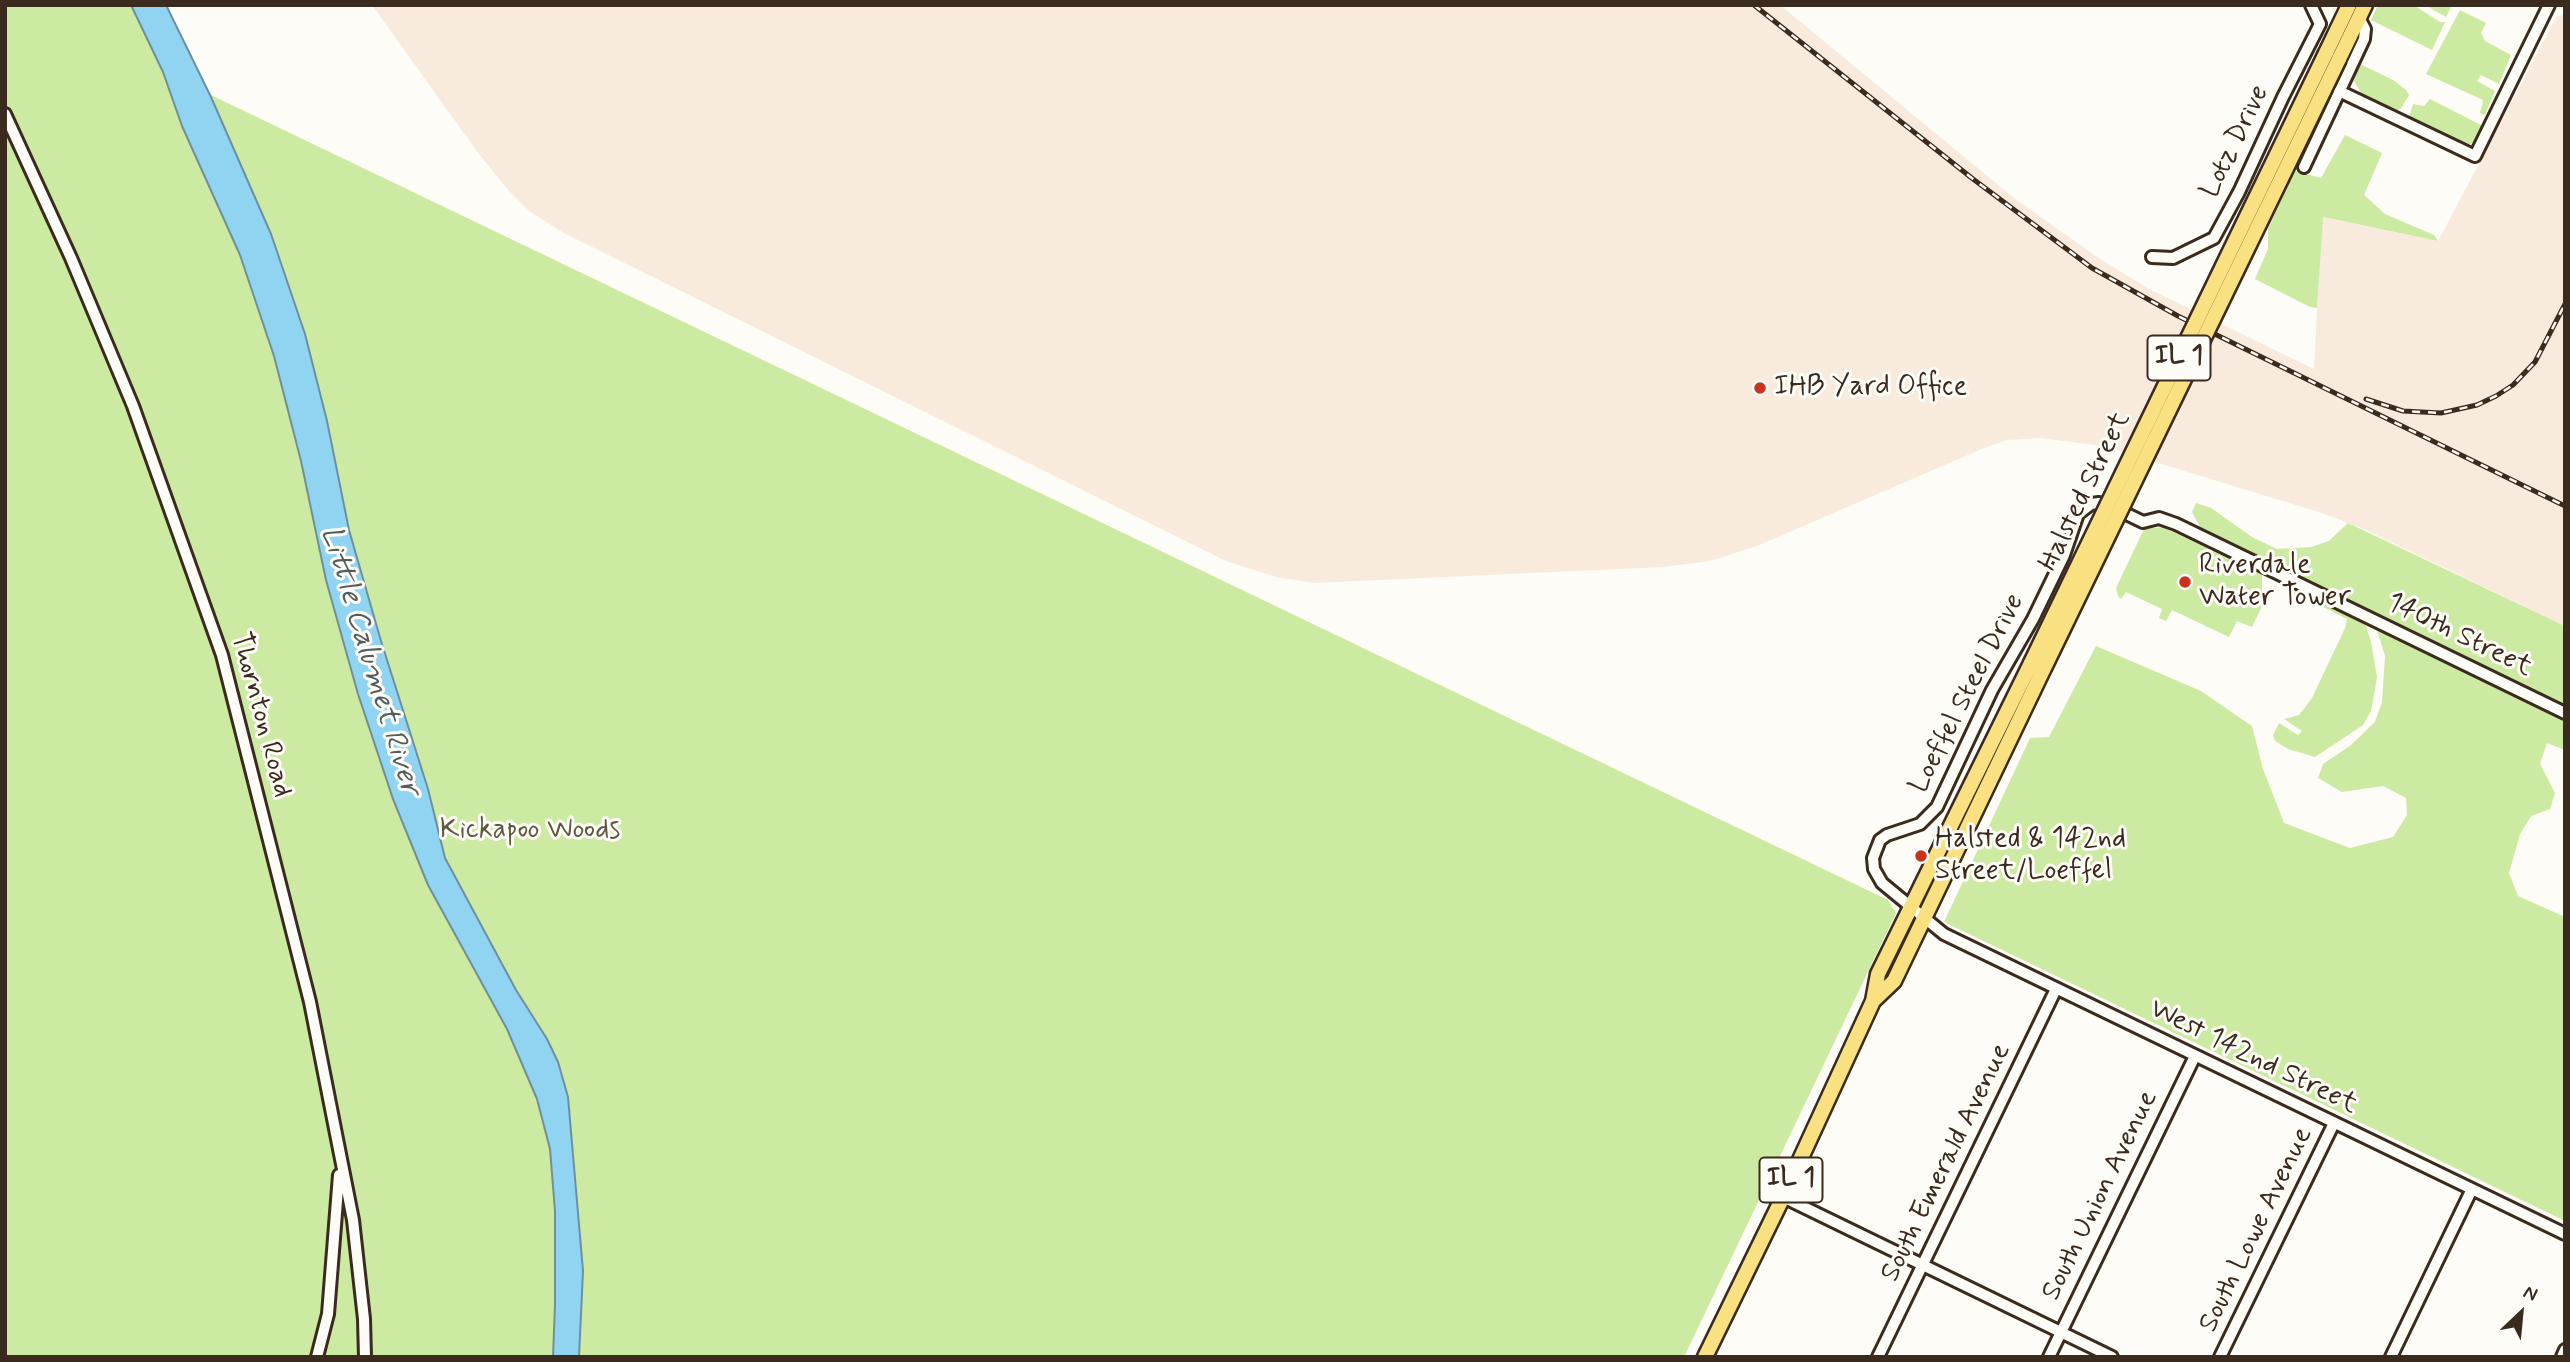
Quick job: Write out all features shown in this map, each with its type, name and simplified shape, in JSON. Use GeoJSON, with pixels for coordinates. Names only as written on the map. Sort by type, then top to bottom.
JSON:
{"type":"FeatureCollection","features":[{"type":"Feature","properties":{"kind":"main road","name":"Halsted Street"},"geometry":{"type":"LineString","coordinates":[[2333,56],[2349,5]]}},
{"type":"Feature","properties":{"kind":"main road","name":"Halsted Street"},"geometry":{"type":"LineString","coordinates":[[1705,1357],[1783,1197],[1873,1001],[1878,974],[1910,908],[2037,665],[2333,56],[2362,12]]}},
{"type":"Feature","properties":{"kind":"main road","name":"Halsted Street"},"geometry":{"type":"LineString","coordinates":[[1873,1001],[1894,981],[2037,665]]}},
{"type":"Feature","properties":{"kind":"street","name":"Lotz Drive"},"geometry":{"type":"LineString","coordinates":[[2152,257],[2174,258],[2214,238],[2320,24],[2311,5]]}},
{"type":"Feature","properties":{"kind":"street"},"geometry":{"type":"LineString","coordinates":[[2339,91],[2475,156],[2549,5]]}},
{"type":"Feature","properties":{"kind":"street","name":"Halsted Street"},"geometry":{"type":"LineString","coordinates":[[2304,167],[2364,39],[2362,12]]}},
{"type":"Feature","properties":{"kind":"street","name":"Thornton Road"},"geometry":{"type":"LineString","coordinates":[[5,114],[71,258],[133,406],[222,655],[310,1002],[353,1220],[364,1319],[365,1357]]}},
{"type":"Feature","properties":{"kind":"street","name":"Loeffel Steel Drive"},"geometry":{"type":"LineString","coordinates":[[1924,919],[1882,883],[1874,869],[1873,858],[1880,840],[1920,824],[1937,807],[1992,690],[2033,619],[2064,555],[2074,522],[2083,508],[2099,503],[2143,522]]}},
{"type":"Feature","properties":{"kind":"street","name":"140th Street"},"geometry":{"type":"LineString","coordinates":[[2143,522],[2159,518],[2176,524],[2565,713]]}},
{"type":"Feature","properties":{"kind":"street","name":"West 142nd Street"},"geometry":{"type":"LineString","coordinates":[[1924,919],[1944,934],[2565,1234]]}},
{"type":"Feature","properties":{"kind":"street","name":"South Emerald Avenue"},"geometry":{"type":"LineString","coordinates":[[1878,1357],[2056,989]]}},
{"type":"Feature","properties":{"kind":"street","name":"South Union Avenue"},"geometry":{"type":"LineString","coordinates":[[2049,1357],[2195,1056]]}},
{"type":"Feature","properties":{"kind":"street","name":"South Lowe Avenue"},"geometry":{"type":"LineString","coordinates":[[2220,1357],[2334,1123]]}},
{"type":"Feature","properties":{"kind":"street"},"geometry":{"type":"LineString","coordinates":[[317,1357],[328,1314],[340,1162]]}},
{"type":"Feature","properties":{"kind":"street"},"geometry":{"type":"LineString","coordinates":[[2391,1357],[2472,1189]]}},
{"type":"Feature","properties":{"kind":"street"},"geometry":{"type":"LineString","coordinates":[[1783,1197],[2112,1357]]}},
{"type":"Feature","properties":{"kind":"street"},"geometry":{"type":"LineString","coordinates":[[2562,1357],[2565,1350]]}},
{"type":"Feature","properties":{"kind":"shaded area"},"geometry":{"type":"Polygon","coordinates":[[[372,5],[1780,5],[2014,198],[2097,257],[2149,289],[2314,369],[2322,217],[2438,241],[2557,16],[2565,15],[2565,626],[2364,529],[2322,513],[2103,446],[2040,438],[2007,440],[1984,448],[1757,546],[1710,561],[1663,567],[1314,583],[1276,577],[1226,561],[564,233],[529,211],[476,150],[372,5]]]}},
{"type":"Feature","properties":{"kind":"green space","name":"Kickapoo Woods"},"geometry":{"type":"Polygon","coordinates":[[[5,5],[131,5],[163,72],[1888,900],[1896,913],[1684,1357],[5,1355],[5,5]]]}},
{"type":"Feature","properties":{"kind":"green space"},"geometry":{"type":"Polygon","coordinates":[[[2378,5],[2413,5],[2440,22],[2445,22],[2432,50],[2371,20],[2378,5]]]}},
{"type":"Feature","properties":{"kind":"green space"},"geometry":{"type":"Polygon","coordinates":[[[2425,5],[2452,5],[2446,17],[2425,5]]]}},
{"type":"Feature","properties":{"kind":"green space"},"geometry":{"type":"Polygon","coordinates":[[[2460,10],[2486,23],[2481,33],[2485,41],[2511,55],[2499,84],[2481,75],[2477,81],[2495,91],[2485,115],[2480,113],[2483,100],[2426,74],[2460,10]]]}},
{"type":"Feature","properties":{"kind":"green space"},"geometry":{"type":"Polygon","coordinates":[[[2358,63],[2393,80],[2406,90],[2409,95],[2401,108],[2397,111],[2391,110],[2362,95],[2354,81],[2358,63]]]}},
{"type":"Feature","properties":{"kind":"green space"},"geometry":{"type":"Polygon","coordinates":[[[2430,99],[2481,125],[2484,128],[2479,139],[2470,144],[2454,142],[2409,118],[2413,104],[2424,106],[2430,99]]]}},
{"type":"Feature","properties":{"kind":"green space"},"geometry":{"type":"Polygon","coordinates":[[[2345,135],[2382,153],[2364,195],[2385,214],[2434,235],[2438,241],[2323,217],[2317,308],[2310,307],[2255,279],[2268,249],[2268,228],[2295,171],[2321,178],[2345,135]]]}},
{"type":"Feature","properties":{"kind":"green space"},"geometry":{"type":"Polygon","coordinates":[[[2196,503],[2211,508],[2252,537],[2277,549],[2311,547],[2329,541],[2348,523],[2565,626],[2565,705],[2234,548],[2200,527],[2192,512],[2196,503]]]}},
{"type":"Feature","properties":{"kind":"green space"},"geometry":{"type":"Polygon","coordinates":[[[2163,527],[2262,575],[2262,606],[2252,627],[2237,621],[2229,637],[2172,610],[2166,621],[2159,618],[2162,609],[2126,592],[2121,599],[2118,596],[2116,588],[2144,529],[2163,527]]]}},
{"type":"Feature","properties":{"kind":"green space"},"geometry":{"type":"Polygon","coordinates":[[[2295,591],[2361,619],[2371,642],[2377,677],[2371,711],[2363,725],[2315,757],[2288,749],[2275,741],[2273,735],[2279,723],[2298,735],[2302,731],[2284,719],[2299,715],[2312,698],[2347,619],[2307,599],[2290,595],[2295,591]]]}},
{"type":"Feature","properties":{"kind":"green space"},"geometry":{"type":"Polygon","coordinates":[[[2376,627],[2565,720],[2565,750],[2547,743],[2540,764],[2555,793],[2550,809],[2531,816],[2520,834],[2509,873],[2518,896],[2565,917],[2565,1221],[1944,922],[2030,738],[2049,737],[2096,646],[2201,691],[2252,726],[2263,769],[2284,823],[2350,848],[2393,837],[2407,815],[2406,798],[2383,786],[2342,792],[2318,778],[2323,764],[2351,745],[2375,722],[2382,702],[2385,656],[2376,627]]]}},
{"type":"Feature","properties":{"kind":"water","name":"Little Calumet River"},"geometry":{"type":"Polygon","coordinates":[[[131,5],[166,5],[211,97],[271,234],[305,334],[327,421],[349,530],[428,789],[445,858],[558,1062],[568,1097],[583,1271],[579,1357],[553,1357],[555,1211],[550,1149],[537,1099],[507,1029],[428,885],[393,799],[358,694],[326,580],[301,461],[274,356],[240,255],[182,126],[163,72],[131,5]]]}},
{"type":"Feature","properties":{"kind":"railway"},"geometry":{"type":"LineString","coordinates":[[1754,5],[1973,179],[2092,268],[2178,316],[2565,506]]}},
{"type":"Feature","properties":{"kind":"railway"},"geometry":{"type":"LineString","coordinates":[[2366,399],[2403,411],[2441,413],[2477,405],[2496,396],[2513,385],[2535,362],[2565,304]]}},
{"type":"Feature","properties":{"kind":"place","name":"IHB Yard Office"},"geometry":{"type":"Point","coordinates":[1760,388]}},
{"type":"Feature","properties":{"kind":"place","name":"Riverdale Water Tower"},"geometry":{"type":"Point","coordinates":[2185,582]}},
{"type":"Feature","properties":{"kind":"place","name":"Halsted & 142nd Street/Loeffel"},"geometry":{"type":"Point","coordinates":[1921,856]}}]}
